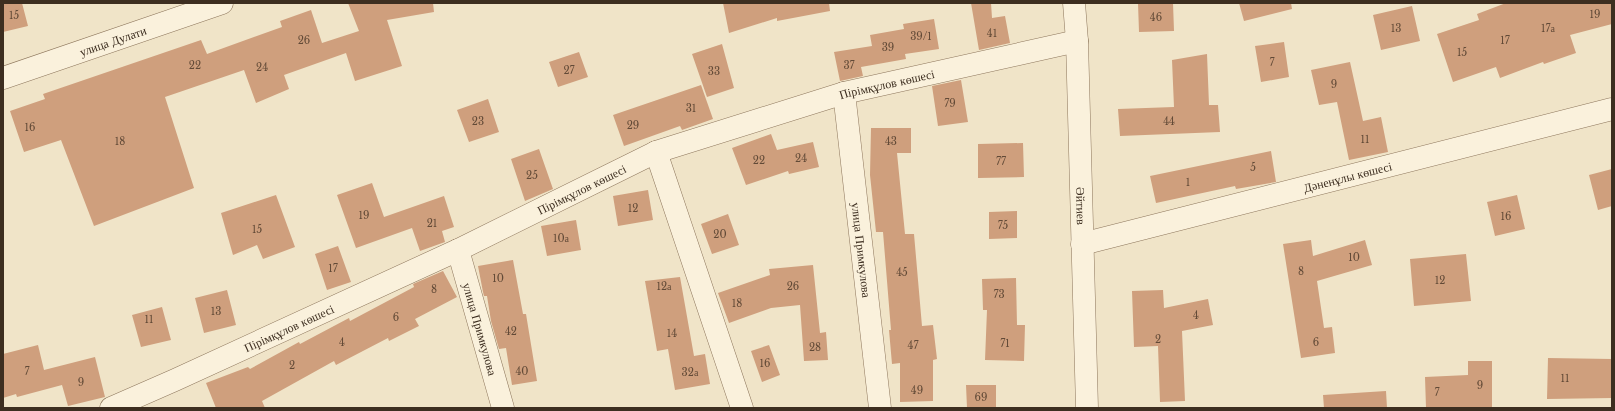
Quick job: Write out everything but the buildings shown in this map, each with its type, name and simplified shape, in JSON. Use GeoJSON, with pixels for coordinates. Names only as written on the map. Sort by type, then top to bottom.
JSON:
{"type":"FeatureCollection","features":[{"type":"Feature","properties":{"kind":"street","name":"улица Дулати"},"geometry":{"type":"LineString","coordinates":[[3,78],[222,3]]}},
{"type":"Feature","properties":{"kind":"street","name":"Әйтиев"},"geometry":{"type":"LineString","coordinates":[[1074,3],[1077,41],[1087,408]]}},
{"type":"Feature","properties":{"kind":"street","name":"Пірімқұлов көшесі"},"geometry":{"type":"LineString","coordinates":[[110,408],[175,380],[458,250],[656,152],[844,93],[1077,41]]}},
{"type":"Feature","properties":{"kind":"street","name":"улица Примкулова"},"geometry":{"type":"LineString","coordinates":[[844,93],[880,408]]}},
{"type":"Feature","properties":{"kind":"street","name":"Дәненұлы көшесі"},"geometry":{"type":"LineString","coordinates":[[1082,244],[1612,109]]}},
{"type":"Feature","properties":{"kind":"street"},"geometry":{"type":"LineString","coordinates":[[656,152],[742,408]]}},
{"type":"Feature","properties":{"kind":"street","name":"улица Примкулова"},"geometry":{"type":"LineString","coordinates":[[458,250],[503,408]]}}]}
